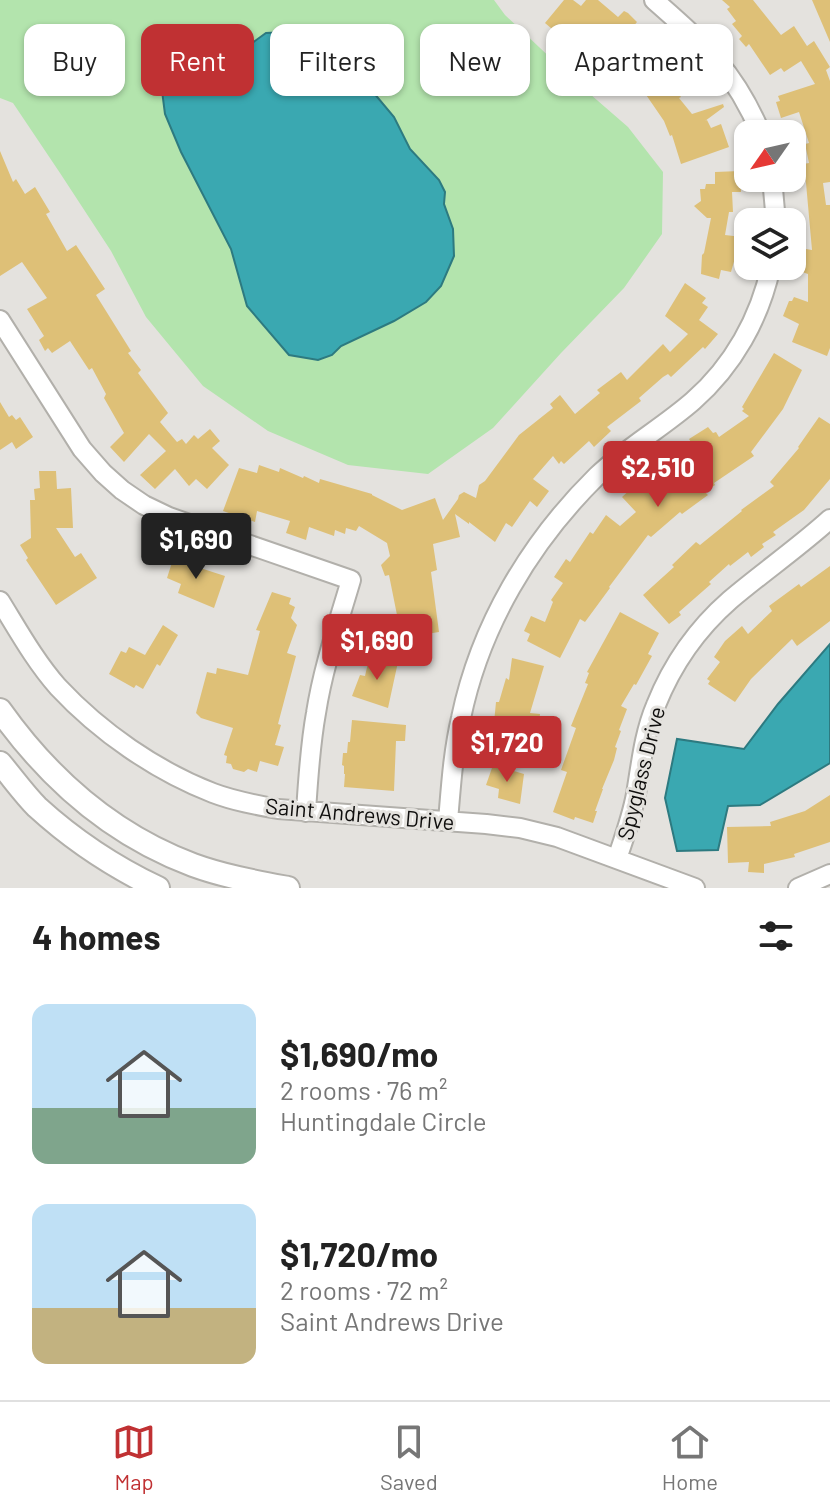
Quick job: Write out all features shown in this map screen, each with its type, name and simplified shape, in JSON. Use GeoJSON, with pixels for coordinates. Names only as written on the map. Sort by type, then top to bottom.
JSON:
{"type":"FeatureCollection","features":[{"type":"Feature","properties":{"kind":"street"},"geometry":{"type":"LineString","coordinates":[[654,0],[720,62],[737,85],[756,120]]}},
{"type":"Feature","properties":{"kind":"street"},"geometry":{"type":"LineString","coordinates":[[448,821],[453,760],[472,677],[487,636],[521,569],[544,536],[598,475],[692,402],[712,382],[746,334],[768,280]]}},
{"type":"Feature","properties":{"kind":"street"},"geometry":{"type":"LineString","coordinates":[[0,320],[82,449],[122,490],[169,517],[351,580],[325,667],[316,711],[306,812]]}},
{"type":"Feature","properties":{"kind":"street","name":"Spyglass Drive"},"geometry":{"type":"LineString","coordinates":[[617,859],[635,796],[645,737],[655,706],[675,666],[697,635],[722,608],[830,519]]}},
{"type":"Feature","properties":{"kind":"street","name":"Saint Andrews Drive"},"geometry":{"type":"LineString","coordinates":[[0,601],[37,661],[84,712],[150,761],[215,794],[278,809],[520,828],[557,837],[695,888]]}},
{"type":"Feature","properties":{"kind":"street"},"geometry":{"type":"LineString","coordinates":[[0,710],[15,732],[58,780],[104,818],[152,848],[194,866],[288,888]]}},
{"type":"Feature","properties":{"kind":"street"},"geometry":{"type":"LineString","coordinates":[[0,763],[37,806],[90,849],[158,888]]}},
{"type":"Feature","properties":{"kind":"street"},"geometry":{"type":"LineString","coordinates":[[798,888],[830,874]]}},
{"type":"Feature","properties":{"kind":"green space"},"geometry":{"type":"Polygon","coordinates":[[[0,0],[494,0],[515,24],[420,24],[420,96],[530,96],[530,39],[546,54],[546,96],[592,96],[628,127],[663,172],[662,234],[624,288],[493,428],[428,474],[348,465],[268,431],[203,386],[146,317],[111,251],[13,103],[0,98],[0,0]]]}},
{"type":"Feature","properties":{"kind":"water"},"geometry":{"type":"Polygon","coordinates":[[[270,33],[270,96],[376,96],[394,117],[410,149],[439,180],[445,192],[444,204],[453,229],[454,256],[441,286],[426,302],[318,360],[289,355],[247,306],[231,249],[165,114],[163,96],[254,96],[254,42],[270,33]]]}},
{"type":"Feature","properties":{"kind":"water"},"geometry":{"type":"Polygon","coordinates":[[[830,644],[830,763],[760,805],[728,806],[718,850],[677,851],[665,798],[677,739],[744,749],[830,644]]]}},
{"type":"Feature","properties":{"kind":"building"},"geometry":{"type":"Polygon","coordinates":[[[564,0],[573,0],[581,6],[586,0],[598,0],[618,17],[624,11],[637,22],[635,24],[545,23],[564,0]]]}},
{"type":"Feature","properties":{"kind":"building"},"geometry":{"type":"Polygon","coordinates":[[[722,0],[753,0],[781,35],[794,26],[807,46],[814,41],[830,67],[826,70],[830,81],[830,182],[823,183],[826,205],[830,205],[830,348],[827,356],[792,342],[799,324],[783,316],[794,297],[808,302],[806,249],[812,250],[806,183],[806,164],[809,163],[806,144],[809,143],[806,120],[802,120],[799,112],[781,118],[776,102],[780,101],[778,96],[815,84],[801,61],[784,72],[781,68],[770,75],[749,44],[746,47],[739,39],[742,36],[732,24],[736,21],[727,9],[730,7],[722,0]]]}},
{"type":"Feature","properties":{"kind":"building"},"geometry":{"type":"Polygon","coordinates":[[[812,0],[830,0],[830,42],[812,0]]]}},
{"type":"Feature","properties":{"kind":"building"},"geometry":{"type":"Polygon","coordinates":[[[647,96],[680,96],[692,114],[723,104],[724,107],[705,121],[711,128],[721,124],[729,147],[681,164],[664,121],[647,96]]]}},
{"type":"Feature","properties":{"kind":"building"},"geometry":{"type":"Polygon","coordinates":[[[0,151],[13,182],[16,179],[25,194],[35,187],[67,251],[76,245],[105,289],[96,295],[131,351],[128,353],[141,370],[138,373],[168,413],[160,422],[177,442],[182,439],[186,444],[194,435],[198,439],[210,429],[220,441],[212,448],[229,465],[207,489],[196,479],[189,486],[175,469],[155,489],[140,475],[166,451],[149,434],[124,462],[110,447],[124,433],[104,398],[106,394],[92,368],[89,370],[70,341],[52,353],[48,348],[45,351],[39,340],[44,336],[27,309],[47,298],[22,262],[0,276],[0,151]]]}},
{"type":"Feature","properties":{"kind":"building"},"geometry":{"type":"Polygon","coordinates":[[[734,171],[733,212],[729,212],[725,235],[734,236],[734,262],[731,272],[721,270],[719,279],[701,274],[711,218],[694,206],[701,201],[700,189],[705,189],[706,184],[715,184],[715,172],[734,171]]]}},
{"type":"Feature","properties":{"kind":"building"},"geometry":{"type":"Polygon","coordinates":[[[685,283],[706,298],[702,303],[708,307],[699,320],[718,334],[705,349],[703,347],[671,377],[668,374],[663,377],[639,398],[641,401],[607,427],[611,431],[594,447],[589,441],[564,464],[561,461],[559,464],[553,456],[533,479],[549,491],[537,507],[530,501],[512,527],[506,523],[495,542],[455,514],[460,537],[433,544],[437,570],[431,572],[439,632],[407,637],[410,642],[381,648],[375,616],[397,615],[389,575],[385,576],[381,565],[390,556],[387,543],[359,526],[356,531],[346,528],[345,534],[335,530],[334,536],[309,527],[306,540],[286,533],[290,521],[257,511],[255,522],[223,511],[239,468],[257,473],[259,465],[279,472],[280,468],[319,483],[320,479],[372,494],[402,510],[435,498],[443,520],[459,495],[464,492],[476,498],[479,485],[519,435],[553,408],[550,404],[560,395],[575,414],[600,393],[597,390],[621,372],[627,380],[663,344],[670,352],[688,334],[665,316],[685,283]]]}},
{"type":"Feature","properties":{"kind":"building"},"geometry":{"type":"Polygon","coordinates":[[[774,353],[802,370],[783,409],[751,452],[754,456],[714,483],[705,492],[708,495],[682,514],[680,512],[651,537],[648,535],[585,622],[580,619],[560,658],[527,641],[530,634],[524,631],[531,616],[545,622],[553,602],[551,600],[563,583],[554,577],[566,559],[570,562],[606,515],[620,526],[636,512],[622,497],[670,459],[681,474],[703,461],[689,439],[708,427],[719,437],[749,416],[742,411],[742,407],[774,353]]]}},
{"type":"Feature","properties":{"kind":"building"},"geometry":{"type":"Polygon","coordinates":[[[0,402],[9,417],[12,415],[16,420],[20,417],[33,437],[16,449],[12,442],[0,450],[0,402]]]}},
{"type":"Feature","properties":{"kind":"building"},"geometry":{"type":"Polygon","coordinates":[[[819,417],[830,424],[830,479],[804,510],[773,532],[776,535],[762,544],[764,547],[751,557],[748,552],[729,564],[669,624],[643,595],[696,542],[700,545],[774,486],[770,482],[799,448],[819,417]]]}},
{"type":"Feature","properties":{"kind":"building"},"geometry":{"type":"Polygon","coordinates":[[[39,471],[56,471],[57,489],[71,488],[73,528],[56,528],[75,557],[81,553],[97,578],[56,605],[26,560],[28,558],[20,545],[31,538],[30,500],[35,500],[34,489],[40,488],[39,471]]]}},
{"type":"Feature","properties":{"kind":"building"},"geometry":{"type":"Polygon","coordinates":[[[175,553],[195,563],[194,566],[225,576],[214,608],[178,593],[181,584],[167,578],[175,553]]]}},
{"type":"Feature","properties":{"kind":"building"},"geometry":{"type":"Polygon","coordinates":[[[830,566],[830,621],[797,646],[792,639],[751,679],[735,702],[708,684],[710,681],[707,679],[720,662],[714,657],[725,641],[742,626],[748,634],[772,611],[769,606],[830,566]]]}},
{"type":"Feature","properties":{"kind":"building"},"geometry":{"type":"Polygon","coordinates":[[[272,592],[291,598],[289,604],[295,607],[291,618],[297,625],[287,653],[296,656],[275,745],[284,747],[278,766],[260,761],[257,772],[248,769],[244,772],[233,769],[231,764],[226,763],[227,756],[224,755],[233,728],[201,718],[196,713],[207,672],[216,674],[217,668],[248,675],[260,631],[256,630],[272,592]]]}},
{"type":"Feature","properties":{"kind":"building"},"geometry":{"type":"Polygon","coordinates":[[[620,612],[659,633],[648,654],[652,656],[621,706],[627,709],[593,823],[575,817],[574,820],[553,812],[567,772],[561,770],[576,728],[571,726],[588,684],[585,683],[587,672],[620,612]]]}},
{"type":"Feature","properties":{"kind":"building"},"geometry":{"type":"Polygon","coordinates":[[[163,625],[178,635],[143,689],[136,685],[134,688],[109,674],[121,651],[126,653],[129,647],[145,655],[163,625]]]}},
{"type":"Feature","properties":{"kind":"building"},"geometry":{"type":"Polygon","coordinates":[[[373,657],[398,662],[388,708],[352,696],[360,675],[365,676],[368,663],[373,664],[373,657]]]}},
{"type":"Feature","properties":{"kind":"building"},"geometry":{"type":"Polygon","coordinates":[[[512,658],[544,666],[530,713],[540,714],[536,751],[505,747],[506,729],[494,723],[496,702],[499,702],[506,678],[509,680],[512,658]]]}},
{"type":"Feature","properties":{"kind":"building"},"geometry":{"type":"Polygon","coordinates":[[[352,720],[406,725],[405,741],[396,741],[394,791],[344,787],[343,753],[347,753],[350,742],[352,720]]]}},
{"type":"Feature","properties":{"kind":"building"},"geometry":{"type":"Polygon","coordinates":[[[493,765],[524,774],[520,804],[498,798],[499,789],[486,785],[493,765]]]}},
{"type":"Feature","properties":{"kind":"building"},"geometry":{"type":"Polygon","coordinates":[[[830,795],[830,842],[794,854],[795,857],[764,864],[764,873],[748,872],[749,862],[728,863],[727,827],[771,826],[770,822],[805,811],[830,795]]]}}]}
